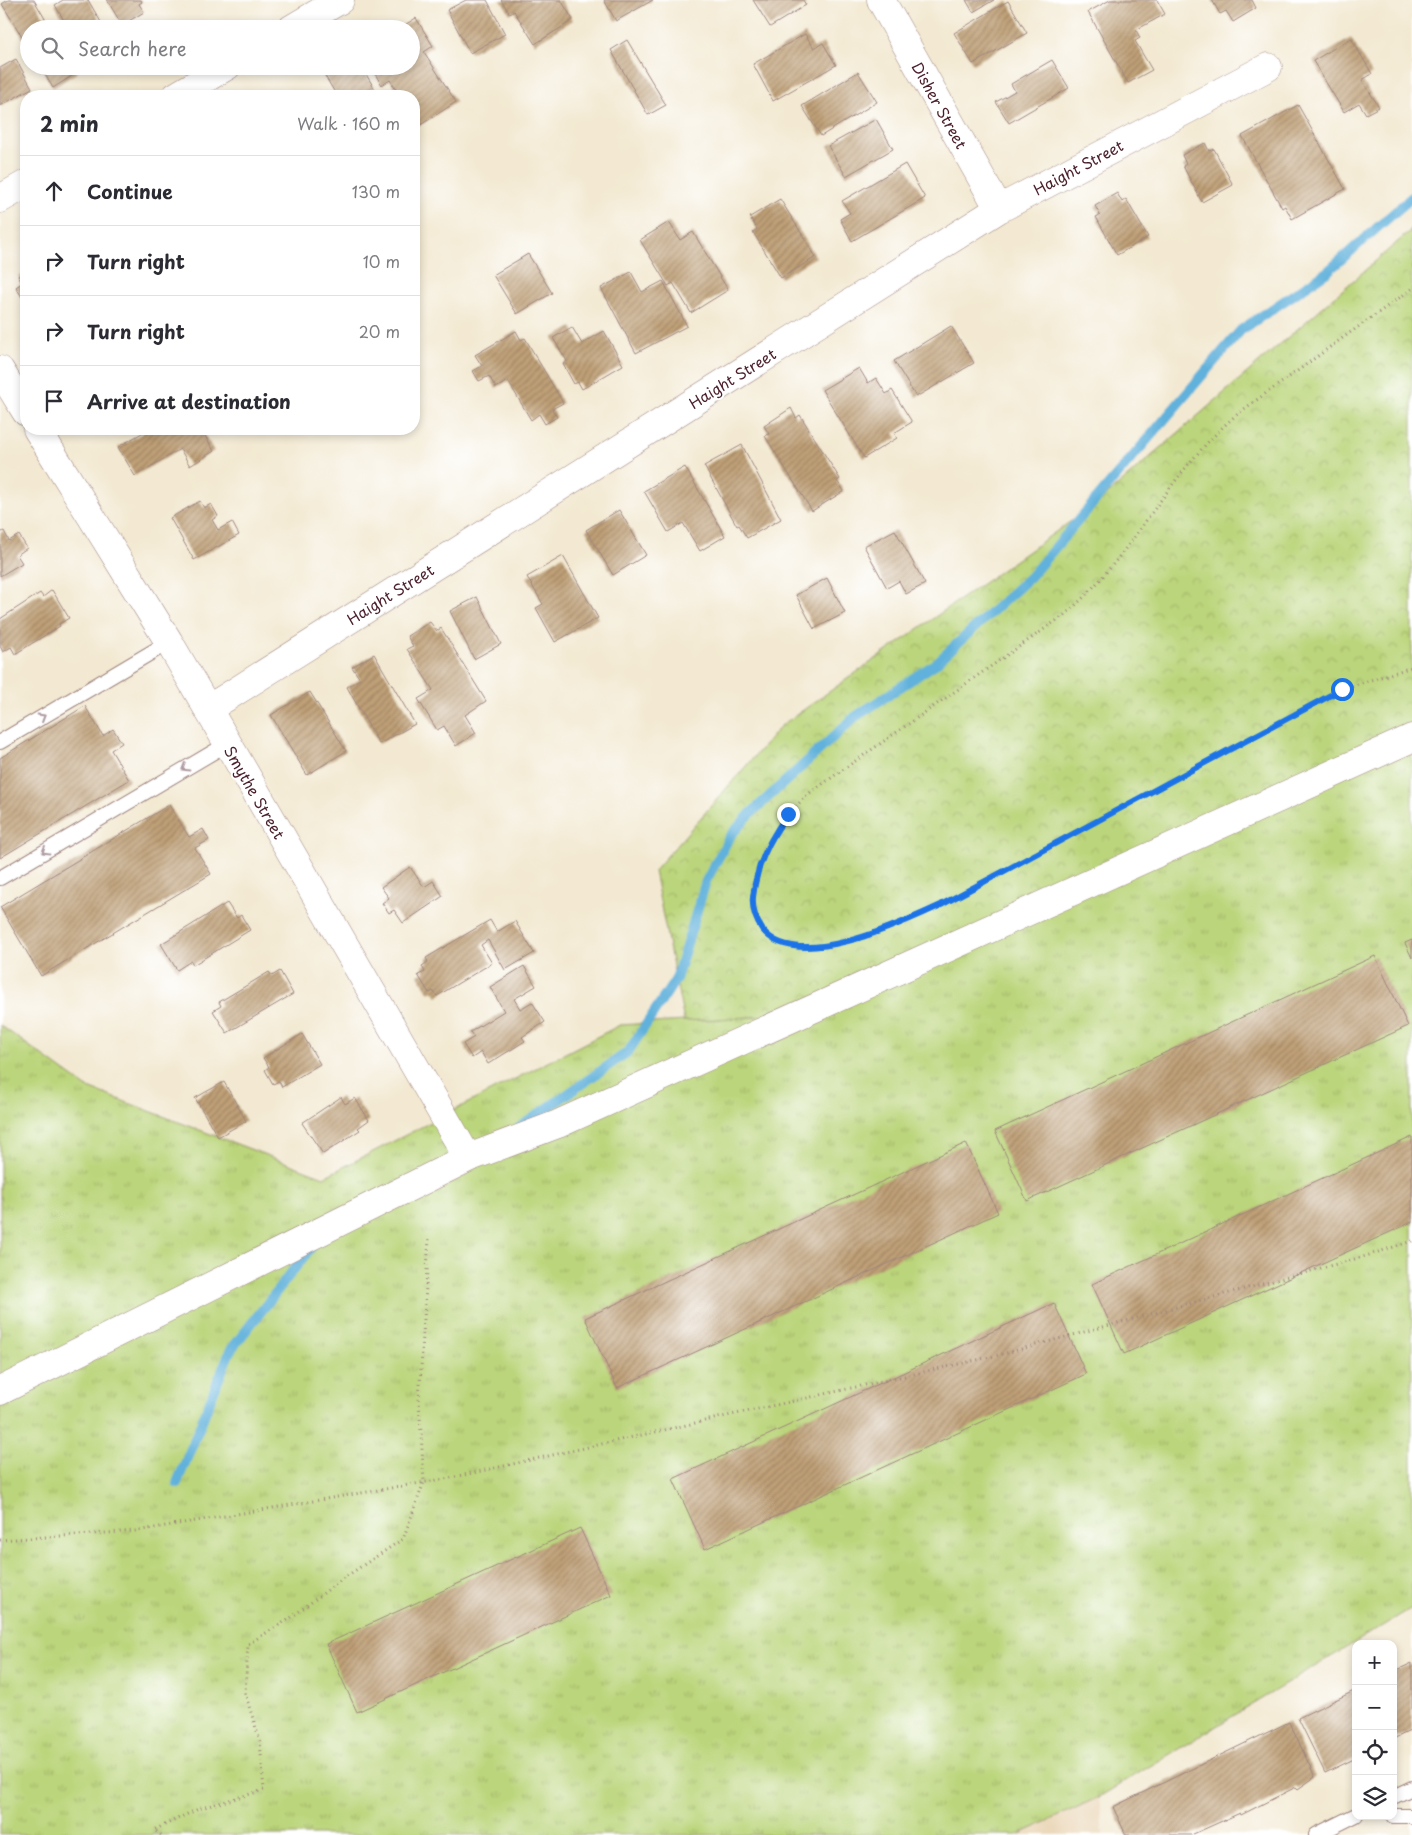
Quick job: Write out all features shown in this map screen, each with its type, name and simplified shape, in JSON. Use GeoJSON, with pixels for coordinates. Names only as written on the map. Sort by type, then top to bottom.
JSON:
{"type":"FeatureCollection","features":[{"type":"Feature","properties":{"kind":"street"},"geometry":{"type":"LineString","coordinates":[[306,20],[340,0]]}},
{"type":"Feature","properties":{"kind":"street","name":"Disher Street"},"geometry":{"type":"LineString","coordinates":[[880,0],[999,209]]}},
{"type":"Feature","properties":{"kind":"street","name":"Haight Street"},"geometry":{"type":"LineString","coordinates":[[208,709],[999,209],[1268,67]]}},
{"type":"Feature","properties":{"kind":"street"},"geometry":{"type":"LineString","coordinates":[[186,90],[212,75]]}},
{"type":"Feature","properties":{"kind":"street"},"geometry":{"type":"LineString","coordinates":[[0,199],[20,187]]}},
{"type":"Feature","properties":{"kind":"street"},"geometry":{"type":"LineString","coordinates":[[0,370],[20,402]]}},
{"type":"Feature","properties":{"kind":"street","name":"Smythe Street"},"geometry":{"type":"LineString","coordinates":[[41,435],[169,642],[468,1158]]}},
{"type":"Feature","properties":{"kind":"street"},"geometry":{"type":"LineString","coordinates":[[0,1391],[468,1158],[567,1120],[1412,738]]}},
{"type":"Feature","properties":{"kind":"lane"},"geometry":{"type":"LineString","coordinates":[[0,742],[169,642]]}},
{"type":"Feature","properties":{"kind":"lane"},"geometry":{"type":"LineString","coordinates":[[0,878],[227,744]]}},
{"type":"Feature","properties":{"kind":"lane"},"geometry":{"type":"LineString","coordinates":[[1397,1795],[1412,1788]]}},
{"type":"Feature","properties":{"kind":"lane"},"geometry":{"type":"LineString","coordinates":[[1397,1816],[1412,1816]]}},
{"type":"Feature","properties":{"kind":"lane"},"geometry":{"type":"LineString","coordinates":[[1316,1835],[1352,1817]]}},
{"type":"Feature","properties":{"kind":"path"},"geometry":{"type":"LineString","coordinates":[[1412,290],[1260,398],[1219,430],[1191,463],[1106,574],[1069,612],[811,792],[794,807],[781,824],[759,868],[753,895],[754,915],[765,933],[775,941],[798,946],[830,944],[891,928],[955,898],[1342,689],[1412,667]]}},
{"type":"Feature","properties":{"kind":"path"},"geometry":{"type":"LineString","coordinates":[[161,1835],[154,1830],[198,1809],[264,1790],[260,1741],[246,1693],[248,1644],[289,1619],[346,1576],[402,1539],[424,1482],[419,1400],[429,1238]]}},
{"type":"Feature","properties":{"kind":"path"},"geometry":{"type":"LineString","coordinates":[[0,1540],[136,1531],[424,1482],[1000,1355],[1366,1256],[1412,1241]]}},
{"type":"Feature","properties":{"kind":"shaded area"},"geometry":{"type":"Polygon","coordinates":[[[1099,1797],[1103,1835],[1018,1835],[1099,1797]]]}},
{"type":"Feature","properties":{"kind":"green space"},"geometry":{"type":"Polygon","coordinates":[[[1412,226],[1412,729],[831,1012],[684,1021],[654,871],[782,725],[1101,500],[1409,232],[1412,226]]]}},
{"type":"Feature","properties":{"kind":"green space"},"geometry":{"type":"Polygon","coordinates":[[[1412,729],[1412,1608],[1359,1640],[1352,1640],[1352,1644],[1099,1797],[1018,1835],[0,1835],[0,1025],[86,1087],[324,1177],[620,1025],[831,1012],[1412,729]]]}},
{"type":"Feature","properties":{"kind":"building"},"geometry":{"type":"Polygon","coordinates":[[[8,0],[34,0],[46,20],[20,20],[20,33],[2,4],[8,0]]]}},
{"type":"Feature","properties":{"kind":"building"},"geometry":{"type":"Polygon","coordinates":[[[63,0],[88,0],[100,20],[64,20],[55,5],[63,0]]]}},
{"type":"Feature","properties":{"kind":"building"},"geometry":{"type":"Polygon","coordinates":[[[107,0],[141,0],[142,2],[139,4],[144,12],[130,20],[119,20],[107,0]]]}},
{"type":"Feature","properties":{"kind":"building"},"geometry":{"type":"Polygon","coordinates":[[[466,0],[487,0],[505,34],[470,53],[447,10],[466,0]]]}},
{"type":"Feature","properties":{"kind":"building"},"geometry":{"type":"Polygon","coordinates":[[[501,0],[561,0],[573,20],[535,44],[514,11],[510,14],[501,0]]]}},
{"type":"Feature","properties":{"kind":"building"},"geometry":{"type":"Polygon","coordinates":[[[604,0],[653,0],[616,21],[604,0]]]}},
{"type":"Feature","properties":{"kind":"building"},"geometry":{"type":"Polygon","coordinates":[[[753,0],[803,0],[806,5],[770,27],[753,0]]]}},
{"type":"Feature","properties":{"kind":"building"},"geometry":{"type":"Polygon","coordinates":[[[966,0],[994,0],[973,12],[966,0]]]}},
{"type":"Feature","properties":{"kind":"building"},"geometry":{"type":"Polygon","coordinates":[[[1110,0],[1157,0],[1165,14],[1136,30],[1140,38],[1135,41],[1152,70],[1128,83],[1088,12],[1110,0]]]}},
{"type":"Feature","properties":{"kind":"building"},"geometry":{"type":"Polygon","coordinates":[[[1212,0],[1252,0],[1256,8],[1233,22],[1226,11],[1220,14],[1212,0]]]}},
{"type":"Feature","properties":{"kind":"building"},"geometry":{"type":"Polygon","coordinates":[[[1008,1],[1027,33],[973,64],[954,33],[1008,1]]]}},
{"type":"Feature","properties":{"kind":"building"},"geometry":{"type":"Polygon","coordinates":[[[420,25],[433,46],[424,52],[456,102],[420,125],[420,90],[396,90],[390,80],[382,85],[376,75],[420,75],[420,25]]]}},
{"type":"Feature","properties":{"kind":"building"},"geometry":{"type":"Polygon","coordinates":[[[805,34],[814,48],[823,43],[836,65],[773,101],[753,64],[805,34]]]}},
{"type":"Feature","properties":{"kind":"building"},"geometry":{"type":"Polygon","coordinates":[[[1351,38],[1372,74],[1362,80],[1379,107],[1366,114],[1359,103],[1344,112],[1313,61],[1351,38]]]}},
{"type":"Feature","properties":{"kind":"building"},"geometry":{"type":"Polygon","coordinates":[[[627,40],[666,105],[648,115],[611,50],[627,40]]]}},
{"type":"Feature","properties":{"kind":"building"},"geometry":{"type":"Polygon","coordinates":[[[16,59],[20,66],[20,75],[25,75],[32,88],[20,90],[20,95],[0,106],[0,68],[16,59]]]}},
{"type":"Feature","properties":{"kind":"building"},"geometry":{"type":"Polygon","coordinates":[[[1052,60],[1069,88],[1009,123],[996,102],[1015,91],[1011,84],[1052,60]]]}},
{"type":"Feature","properties":{"kind":"building"},"geometry":{"type":"Polygon","coordinates":[[[858,72],[877,102],[821,136],[802,106],[858,72]]]}},
{"type":"Feature","properties":{"kind":"building"},"geometry":{"type":"Polygon","coordinates":[[[45,75],[73,75],[53,88],[45,75]]]}},
{"type":"Feature","properties":{"kind":"building"},"geometry":{"type":"Polygon","coordinates":[[[324,75],[366,75],[375,90],[333,90],[324,75]]]}},
{"type":"Feature","properties":{"kind":"building"},"geometry":{"type":"Polygon","coordinates":[[[1298,105],[1345,189],[1292,219],[1285,206],[1282,208],[1242,136],[1298,105]]]}},
{"type":"Feature","properties":{"kind":"building"},"geometry":{"type":"Polygon","coordinates":[[[876,119],[893,149],[846,176],[828,146],[876,119]]]}},
{"type":"Feature","properties":{"kind":"building"},"geometry":{"type":"Polygon","coordinates":[[[1205,143],[1209,151],[1214,149],[1233,185],[1202,202],[1183,166],[1186,164],[1182,155],[1205,143]]]}},
{"type":"Feature","properties":{"kind":"building"},"geometry":{"type":"Polygon","coordinates":[[[905,164],[925,198],[852,241],[840,219],[850,213],[842,201],[905,164]]]}},
{"type":"Feature","properties":{"kind":"building"},"geometry":{"type":"Polygon","coordinates":[[[1117,193],[1122,202],[1126,199],[1148,237],[1117,255],[1096,217],[1100,215],[1095,206],[1117,193]]]}},
{"type":"Feature","properties":{"kind":"building"},"geometry":{"type":"Polygon","coordinates":[[[780,199],[816,257],[781,278],[753,232],[757,229],[750,217],[780,199]]]}},
{"type":"Feature","properties":{"kind":"building"},"geometry":{"type":"Polygon","coordinates":[[[669,222],[680,240],[693,232],[728,290],[691,313],[673,283],[668,286],[640,240],[669,222]]]}},
{"type":"Feature","properties":{"kind":"building"},"geometry":{"type":"Polygon","coordinates":[[[528,254],[552,293],[517,314],[493,275],[528,254]]]}},
{"type":"Feature","properties":{"kind":"building"},"geometry":{"type":"Polygon","coordinates":[[[631,272],[642,292],[663,281],[687,326],[636,353],[601,288],[631,272]]]}},
{"type":"Feature","properties":{"kind":"building"},"geometry":{"type":"Polygon","coordinates":[[[20,284],[20,294],[16,287],[20,284]]]}},
{"type":"Feature","properties":{"kind":"building"},"geometry":{"type":"Polygon","coordinates":[[[951,326],[974,363],[916,397],[894,361],[951,326]]]}},
{"type":"Feature","properties":{"kind":"building"},"geometry":{"type":"Polygon","coordinates":[[[572,327],[582,344],[604,331],[623,365],[582,389],[578,382],[574,384],[563,364],[567,361],[553,338],[572,327]]]}},
{"type":"Feature","properties":{"kind":"building"},"geometry":{"type":"Polygon","coordinates":[[[516,331],[521,340],[525,338],[563,403],[552,409],[557,417],[545,424],[539,414],[531,420],[508,381],[496,388],[489,376],[479,381],[473,371],[482,366],[475,355],[516,331]]]}},
{"type":"Feature","properties":{"kind":"building"},"geometry":{"type":"Polygon","coordinates":[[[859,368],[868,383],[876,378],[886,394],[892,390],[912,422],[894,433],[897,438],[864,458],[822,390],[859,368]]]}},
{"type":"Feature","properties":{"kind":"building"},"geometry":{"type":"Polygon","coordinates":[[[791,408],[796,418],[800,415],[840,479],[837,481],[844,491],[812,511],[765,436],[769,434],[764,426],[791,408]]]}},
{"type":"Feature","properties":{"kind":"building"},"geometry":{"type":"Polygon","coordinates":[[[139,435],[205,435],[214,451],[190,466],[180,449],[135,476],[118,447],[139,435]]]}},
{"type":"Feature","properties":{"kind":"building"},"geometry":{"type":"Polygon","coordinates":[[[742,445],[781,519],[747,538],[739,525],[737,526],[704,466],[742,445]]]}},
{"type":"Feature","properties":{"kind":"building"},"geometry":{"type":"Polygon","coordinates":[[[685,467],[725,536],[700,551],[683,523],[668,532],[644,491],[685,467]]]}},
{"type":"Feature","properties":{"kind":"building"},"geometry":{"type":"Polygon","coordinates":[[[200,501],[204,508],[211,504],[218,516],[212,520],[218,530],[232,522],[239,535],[194,560],[170,518],[200,501]]]}},
{"type":"Feature","properties":{"kind":"building"},"geometry":{"type":"Polygon","coordinates":[[[619,510],[646,555],[613,575],[586,530],[619,510]]]}},
{"type":"Feature","properties":{"kind":"building"},"geometry":{"type":"Polygon","coordinates":[[[895,530],[925,584],[906,594],[899,581],[887,588],[864,546],[895,530]]]}},
{"type":"Feature","properties":{"kind":"building"},"geometry":{"type":"Polygon","coordinates":[[[4,531],[9,541],[19,535],[27,548],[17,555],[22,563],[0,576],[0,533],[4,531]]]}},
{"type":"Feature","properties":{"kind":"building"},"geometry":{"type":"Polygon","coordinates":[[[563,556],[598,618],[555,642],[536,608],[543,604],[527,577],[563,556]]]}},
{"type":"Feature","properties":{"kind":"building"},"geometry":{"type":"Polygon","coordinates":[[[827,578],[845,613],[814,629],[796,595],[827,578]]]}},
{"type":"Feature","properties":{"kind":"building"},"geometry":{"type":"Polygon","coordinates":[[[52,590],[69,618],[59,624],[60,626],[15,654],[11,647],[3,652],[0,646],[0,619],[40,593],[43,597],[52,590]]]}},
{"type":"Feature","properties":{"kind":"building"},"geometry":{"type":"Polygon","coordinates":[[[477,597],[501,644],[474,659],[450,611],[477,597]]]}},
{"type":"Feature","properties":{"kind":"building"},"geometry":{"type":"Polygon","coordinates":[[[430,622],[437,631],[441,628],[486,701],[465,715],[476,733],[456,746],[444,726],[437,730],[418,699],[433,690],[407,649],[413,646],[407,636],[430,622]]]}},
{"type":"Feature","properties":{"kind":"building"},"geometry":{"type":"Polygon","coordinates":[[[374,654],[415,724],[379,744],[347,687],[360,679],[352,667],[374,654]]]}},
{"type":"Feature","properties":{"kind":"building"},"geometry":{"type":"Polygon","coordinates":[[[310,692],[346,751],[307,775],[271,715],[310,692]]]}},
{"type":"Feature","properties":{"kind":"building"},"geometry":{"type":"Polygon","coordinates":[[[85,706],[103,736],[113,729],[122,743],[111,750],[129,780],[0,858],[0,758],[85,706]]]}},
{"type":"Feature","properties":{"kind":"building"},"geometry":{"type":"Polygon","coordinates":[[[169,805],[189,837],[203,829],[209,840],[195,848],[211,874],[41,976],[0,907],[169,805]]]}},
{"type":"Feature","properties":{"kind":"building"},"geometry":{"type":"Polygon","coordinates":[[[410,867],[424,887],[433,881],[443,896],[403,923],[394,910],[389,913],[382,903],[389,898],[381,887],[410,867]]]}},
{"type":"Feature","properties":{"kind":"building"},"geometry":{"type":"Polygon","coordinates":[[[227,903],[237,918],[241,915],[250,930],[193,965],[191,961],[177,970],[161,944],[227,903]]]}},
{"type":"Feature","properties":{"kind":"building"},"geometry":{"type":"Polygon","coordinates":[[[490,920],[497,932],[515,921],[534,953],[505,970],[488,940],[481,945],[492,963],[437,996],[433,991],[429,993],[418,975],[425,972],[422,966],[428,962],[426,958],[490,920]]]}},
{"type":"Feature","properties":{"kind":"building"},"geometry":{"type":"Polygon","coordinates":[[[1412,940],[1412,958],[1405,943],[1412,940]]]}},
{"type":"Feature","properties":{"kind":"building"},"geometry":{"type":"Polygon","coordinates":[[[1375,956],[1408,1026],[1027,1201],[995,1131],[1375,956]]]}},
{"type":"Feature","properties":{"kind":"building"},"geometry":{"type":"Polygon","coordinates":[[[524,966],[536,986],[514,999],[520,1009],[532,1002],[545,1022],[522,1037],[525,1041],[488,1064],[481,1052],[472,1058],[463,1044],[474,1037],[470,1032],[504,1011],[490,987],[524,966]]]}},
{"type":"Feature","properties":{"kind":"building"},"geometry":{"type":"Polygon","coordinates":[[[280,971],[293,994],[227,1033],[213,1011],[221,1006],[219,1002],[269,972],[272,976],[280,971]]]}},
{"type":"Feature","properties":{"kind":"building"},"geometry":{"type":"Polygon","coordinates":[[[302,1034],[320,1064],[282,1087],[279,1081],[273,1084],[265,1070],[269,1067],[263,1058],[302,1034]]]}},
{"type":"Feature","properties":{"kind":"building"},"geometry":{"type":"Polygon","coordinates":[[[224,1082],[246,1121],[218,1137],[195,1098],[224,1082]]]}},
{"type":"Feature","properties":{"kind":"building"},"geometry":{"type":"Polygon","coordinates":[[[341,1097],[345,1104],[355,1098],[369,1120],[358,1128],[360,1130],[323,1154],[302,1123],[341,1097]]]}},
{"type":"Feature","properties":{"kind":"building"},"geometry":{"type":"Polygon","coordinates":[[[1412,1137],[1412,1222],[1124,1354],[1092,1284],[1412,1137]]]}},
{"type":"Feature","properties":{"kind":"building"},"geometry":{"type":"Polygon","coordinates":[[[966,1143],[998,1213],[617,1388],[585,1318],[966,1143]]]}},
{"type":"Feature","properties":{"kind":"building"},"geometry":{"type":"Polygon","coordinates":[[[1054,1303],[1086,1374],[705,1549],[673,1479],[1054,1303]]]}},
{"type":"Feature","properties":{"kind":"building"},"geometry":{"type":"Polygon","coordinates":[[[580,1528],[611,1595],[357,1712],[326,1644],[580,1528]]]}},
{"type":"Feature","properties":{"kind":"building"},"geometry":{"type":"Polygon","coordinates":[[[1412,1663],[1412,1730],[1397,1737],[1397,1685],[1397,1670],[1412,1663]]]}},
{"type":"Feature","properties":{"kind":"building"},"geometry":{"type":"Polygon","coordinates":[[[1352,1692],[1352,1760],[1325,1773],[1298,1718],[1352,1692]]]}},
{"type":"Feature","properties":{"kind":"building"},"geometry":{"type":"Polygon","coordinates":[[[1289,1722],[1315,1777],[1298,1789],[1296,1787],[1241,1815],[1240,1813],[1191,1835],[1126,1835],[1113,1807],[1289,1722]]]}},
{"type":"Feature","properties":{"kind":"waterway"},"geometry":{"type":"LineString","coordinates":[[520,1127],[628,1052],[676,979],[706,881],[730,836],[750,814],[855,717],[935,664],[1030,577],[1241,330],[1327,272],[1412,197]]}},
{"type":"Feature","properties":{"kind":"waterway"},"geometry":{"type":"LineString","coordinates":[[177,1483],[230,1351],[313,1245]]}},
{"type":"Feature","properties":{"kind":"route"},"geometry":{"type":"LineString","coordinates":[[788,814],[767,848],[759,868],[752,905],[758,924],[775,941],[787,945],[813,946],[845,941],[891,928],[955,898],[1342,689]]}}]}
